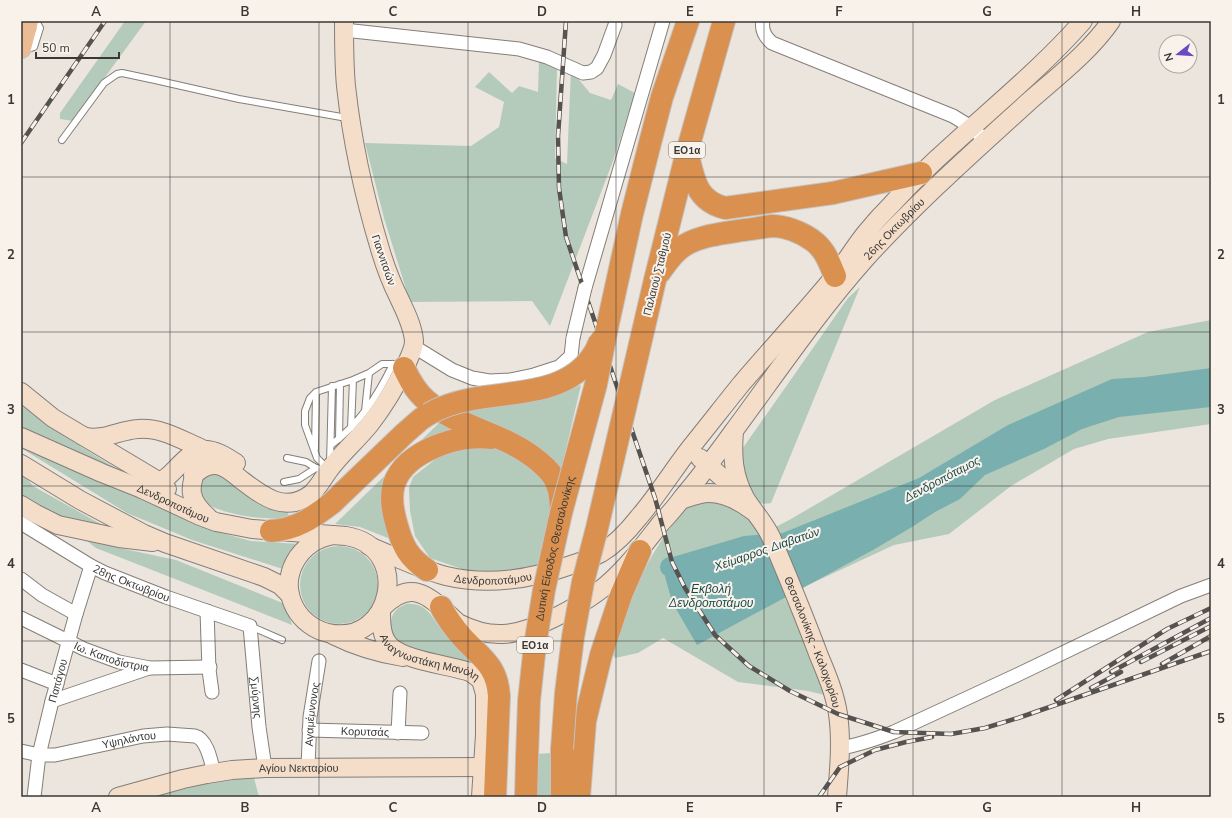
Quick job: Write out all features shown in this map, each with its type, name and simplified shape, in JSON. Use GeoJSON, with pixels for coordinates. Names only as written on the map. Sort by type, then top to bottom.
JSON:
{"type":"FeatureCollection","features":[{"type":"Feature","properties":{"kind":"highway","name":"ΕΟ1α"},"geometry":{"type":"LineString","coordinates":[[607,328],[632,214],[662,97],[688,21]]}},
{"type":"Feature","properties":{"kind":"highway","name":"Παλαιού Σταθμού"},"geometry":{"type":"LineString","coordinates":[[562,797],[562,749],[566,693],[573,637],[583,582],[687,152],[724,21]]}},
{"type":"Feature","properties":{"kind":"highway"},"geometry":{"type":"LineString","coordinates":[[687,152],[698,190],[703,197],[710,202],[725,208],[833,193],[921,173]]}},
{"type":"Feature","properties":{"kind":"highway"},"geometry":{"type":"LineString","coordinates":[[655,280],[668,260],[684,245],[720,234],[772,226],[791,230],[813,240],[822,248],[828,257],[835,276]]}},
{"type":"Feature","properties":{"kind":"highway"},"geometry":{"type":"LineString","coordinates":[[272,531],[297,526],[332,503],[405,433],[429,414],[443,407],[461,401],[537,390],[559,383],[573,375],[585,365],[593,355],[607,328]]}},
{"type":"Feature","properties":{"kind":"highway","name":"Δυτική Είσοδος Θεσσαλονίκης"},"geometry":{"type":"LineString","coordinates":[[526,797],[529,701],[535,645],[544,590],[561,513],[596,384],[607,328]]}},
{"type":"Feature","properties":{"kind":"highway"},"geometry":{"type":"LineString","coordinates":[[399,366],[416,390],[435,408],[528,452],[544,466],[553,476],[561,500],[561,513]]}},
{"type":"Feature","properties":{"kind":"highway"},"geometry":{"type":"LineString","coordinates":[[427,570],[409,555],[404,547],[399,533],[392,498],[393,488],[398,475],[417,457],[449,441],[470,437],[489,437],[503,440]]}},
{"type":"Feature","properties":{"kind":"highway"},"geometry":{"type":"LineString","coordinates":[[317,539],[317,525],[332,503]]}},
{"type":"Feature","properties":{"kind":"highway"},"geometry":{"type":"LineString","coordinates":[[579,797],[585,721],[599,662],[614,614],[640,551]]}},
{"type":"Feature","properties":{"kind":"highway"},"geometry":{"type":"LineString","coordinates":[[441,606],[453,626],[492,669],[496,677],[499,696],[495,797]]}},
{"type":"Feature","properties":{"kind":"main road"},"geometry":{"type":"LineString","coordinates":[[24,48],[28,21]]}},
{"type":"Feature","properties":{"kind":"main road","name":"26ης Οκτωβρίου"},"geometry":{"type":"LineString","coordinates":[[690,450],[740,386],[835,276],[866,233],[921,173],[1022,82],[1067,39],[1083,21]]}},
{"type":"Feature","properties":{"kind":"main road","name":"26ης Οκτωβρίου"},"geometry":{"type":"LineString","coordinates":[[708,465],[787,357],[863,262],[901,220],[1079,57],[1112,21]]}},
{"type":"Feature","properties":{"kind":"main road","name":"Γιαννιτσών"},"geometry":{"type":"LineString","coordinates":[[79,434],[96,438],[132,429],[150,429],[166,433],[228,458],[273,489],[282,492],[291,492],[305,488],[314,483],[323,469],[371,423],[392,392],[399,366],[413,346],[414,341],[411,328],[383,261],[374,231],[361,175],[346,85],[344,26]]}},
{"type":"Feature","properties":{"kind":"main road"},"geometry":{"type":"LineString","coordinates":[[21,392],[52,418],[160,482],[192,512]]}},
{"type":"Feature","properties":{"kind":"main road"},"geometry":{"type":"LineString","coordinates":[[734,431],[732,447],[734,468],[736,478],[746,498]]}},
{"type":"Feature","properties":{"kind":"main road","name":"Δενδροποτάμου"},"geometry":{"type":"LineString","coordinates":[[22,438],[211,520],[237,527],[272,531],[317,539],[352,537],[369,546],[427,570],[451,577],[471,580],[515,579],[544,574],[598,554],[612,546],[625,534],[655,498],[690,450]]}},
{"type":"Feature","properties":{"kind":"main road"},"geometry":{"type":"LineString","coordinates":[[205,450],[193,475],[191,490],[194,502],[211,520]]}},
{"type":"Feature","properties":{"kind":"main road"},"geometry":{"type":"LineString","coordinates":[[142,489],[160,482],[188,458],[205,450]]}},
{"type":"Feature","properties":{"kind":"main road"},"geometry":{"type":"LineString","coordinates":[[690,450],[746,498]]}},
{"type":"Feature","properties":{"kind":"main road","name":"Δενδροποτάμου"},"geometry":{"type":"LineString","coordinates":[[22,464],[80,500],[139,531],[166,543],[264,577],[280,585],[290,594]]}},
{"type":"Feature","properties":{"kind":"main road"},"geometry":{"type":"LineString","coordinates":[[382,609],[398,596],[412,592],[422,593],[441,606],[458,622],[468,628],[495,634],[517,632],[553,618],[594,595],[624,569],[708,465]]}},
{"type":"Feature","properties":{"kind":"main road","name":"Γιαννιτσών"},"geometry":{"type":"LineString","coordinates":[[193,475],[208,466],[220,466],[228,469],[268,498],[279,502],[288,502],[301,500],[316,490],[323,469]]}},
{"type":"Feature","properties":{"kind":"main road"},"geometry":{"type":"LineString","coordinates":[[681,500],[696,495],[709,493],[725,496],[743,504],[758,516]]}},
{"type":"Feature","properties":{"kind":"main road","name":"Θεσσαλονίκης - Καλοχωρίου"},"geometry":{"type":"LineString","coordinates":[[746,498],[771,537],[833,693],[838,714],[840,748],[840,767],[836,797]]}},
{"type":"Feature","properties":{"kind":"main road"},"geometry":{"type":"LineString","coordinates":[[21,505],[42,518],[58,525],[119,538],[166,543]]}},
{"type":"Feature","properties":{"kind":"main road","name":"Δενδροποτάμου"},"geometry":{"type":"LineString","coordinates":[[317,539],[298,558],[292,569],[289,582],[290,594],[294,606],[303,619],[315,628],[330,634],[345,634],[359,630],[372,622],[382,609],[388,591],[387,574],[381,558],[369,546]]}},
{"type":"Feature","properties":{"kind":"main road","name":"Αναγνωστάκη Μανόλη"},"geometry":{"type":"LineString","coordinates":[[382,609],[382,627],[387,642],[391,647],[412,658],[464,670],[473,674],[480,680],[486,697],[481,797]]}},
{"type":"Feature","properties":{"kind":"main road"},"geometry":{"type":"LineString","coordinates":[[330,634],[369,650],[412,658]]}},
{"type":"Feature","properties":{"kind":"main road","name":"Αγίου Νεκταρίου"},"geometry":{"type":"LineString","coordinates":[[118,797],[144,793],[183,779],[214,773],[265,768],[483,768]]}},
{"type":"Feature","properties":{"kind":"street"},"geometry":{"type":"LineString","coordinates":[[413,346],[452,370],[472,378],[489,381],[510,380],[534,375],[559,367],[571,356],[573,338],[585,288],[663,21]]}},
{"type":"Feature","properties":{"kind":"street"},"geometry":{"type":"LineString","coordinates":[[762,21],[764,34],[772,43],[954,116],[971,127],[986,141]]}},
{"type":"Feature","properties":{"kind":"street"},"geometry":{"type":"LineString","coordinates":[[344,26],[519,49],[547,57],[583,73],[591,72],[598,68],[615,25]]}},
{"type":"Feature","properties":{"kind":"street","name":"28ης Οκτωβρίου"},"geometry":{"type":"LineString","coordinates":[[21,523],[91,566],[130,583],[250,626]]}},
{"type":"Feature","properties":{"kind":"street","name":"Παπάγου"},"geometry":{"type":"LineString","coordinates":[[34,797],[39,755],[52,701],[91,566]]}},
{"type":"Feature","properties":{"kind":"street"},"geometry":{"type":"LineString","coordinates":[[21,579],[42,594],[76,614]]}},
{"type":"Feature","properties":{"kind":"street"},"geometry":{"type":"LineString","coordinates":[[840,748],[874,740],[894,732],[1018,675],[1181,596],[1211,585]]}},
{"type":"Feature","properties":{"kind":"street"},"geometry":{"type":"LineString","coordinates":[[207,611],[212,692]]}},
{"type":"Feature","properties":{"kind":"street","name":"Ιω. Καποδίστρια"},"geometry":{"type":"LineString","coordinates":[[21,618],[102,656],[119,662],[150,668],[210,667]]}},
{"type":"Feature","properties":{"kind":"street","name":"Σμύρνης"},"geometry":{"type":"LineString","coordinates":[[250,626],[259,727],[265,768]]}},
{"type":"Feature","properties":{"kind":"street","name":"Αγαμέμνονος"},"geometry":{"type":"LineString","coordinates":[[308,768],[309,730],[319,661]]}},
{"type":"Feature","properties":{"kind":"street"},"geometry":{"type":"LineString","coordinates":[[52,701],[150,668]]}},
{"type":"Feature","properties":{"kind":"street"},"geometry":{"type":"LineString","coordinates":[[21,670],[57,684]]}},
{"type":"Feature","properties":{"kind":"street"},"geometry":{"type":"LineString","coordinates":[[398,733],[400,693]]}},
{"type":"Feature","properties":{"kind":"street","name":"Κορυτσάς"},"geometry":{"type":"LineString","coordinates":[[309,730],[422,734]]}},
{"type":"Feature","properties":{"kind":"street","name":"Υψηλάντου"},"geometry":{"type":"LineString","coordinates":[[21,751],[39,755],[54,755],[143,736],[167,734],[189,735],[199,737],[204,743],[214,773]]}},
{"type":"Feature","properties":{"kind":"lane"},"geometry":{"type":"LineString","coordinates":[[24,48],[34,47],[40,28],[36,21]]}},
{"type":"Feature","properties":{"kind":"lane"},"geometry":{"type":"LineString","coordinates":[[62,140],[104,83],[122,73],[239,99],[351,119]]}},
{"type":"Feature","properties":{"kind":"lane"},"geometry":{"type":"LineString","coordinates":[[323,469],[317,458],[305,425],[305,411],[310,398],[316,392],[353,380],[369,373],[382,364],[399,366]]}},
{"type":"Feature","properties":{"kind":"lane"},"geometry":{"type":"LineString","coordinates":[[331,445],[351,428],[365,412],[380,388],[399,366]]}},
{"type":"Feature","properties":{"kind":"lane"},"geometry":{"type":"LineString","coordinates":[[365,412],[369,373]]}},
{"type":"Feature","properties":{"kind":"lane"},"geometry":{"type":"LineString","coordinates":[[351,428],[353,380]]}},
{"type":"Feature","properties":{"kind":"lane"},"geometry":{"type":"LineString","coordinates":[[339,439],[340,384]]}},
{"type":"Feature","properties":{"kind":"lane"},"geometry":{"type":"LineString","coordinates":[[284,482],[299,479],[323,469],[331,445],[332,386]]}},
{"type":"Feature","properties":{"kind":"lane"},"geometry":{"type":"LineString","coordinates":[[315,453],[316,392]]}},
{"type":"Feature","properties":{"kind":"lane"},"geometry":{"type":"LineString","coordinates":[[287,458],[306,462],[323,469]]}},
{"type":"Feature","properties":{"kind":"lane"},"geometry":{"type":"LineString","coordinates":[[250,626],[282,640]]}},
{"type":"Feature","properties":{"kind":"green space"},"geometry":{"type":"Polygon","coordinates":[[[125,21],[146,21],[73,121],[60,119],[60,113],[125,21]]]}},
{"type":"Feature","properties":{"kind":"green space"},"geometry":{"type":"Polygon","coordinates":[[[539,61],[557,67],[555,158],[567,164],[571,70],[590,93],[611,100],[618,84],[635,93],[613,161],[550,326],[532,301],[410,302],[384,218],[365,143],[471,146],[499,127],[504,102],[475,87],[489,72],[512,93],[519,86],[538,92],[539,61]]]}},
{"type":"Feature","properties":{"kind":"green space"},"geometry":{"type":"Polygon","coordinates":[[[860,287],[771,503],[762,504],[757,502],[750,496],[740,452],[848,298],[860,287]]]}},
{"type":"Feature","properties":{"kind":"green space"},"geometry":{"type":"Polygon","coordinates":[[[1211,320],[1211,424],[1108,439],[1074,449],[1011,486],[949,534],[894,545],[806,586],[785,598],[804,638],[825,695],[808,691],[738,682],[663,638],[638,653],[615,658],[611,651],[623,618],[644,570],[662,539],[685,507],[697,502],[714,498],[750,518],[762,534],[791,519],[995,400],[1148,332],[1211,320]]]}},
{"type":"Feature","properties":{"kind":"green space"},"geometry":{"type":"Polygon","coordinates":[[[581,385],[538,568],[493,572],[462,569],[430,558],[415,536],[410,511],[409,488],[413,477],[437,458],[470,444],[469,429],[396,470],[398,542],[360,527],[335,524],[440,422],[461,412],[488,405],[528,402],[546,398],[581,385]]]}},
{"type":"Feature","properties":{"kind":"green space"},"geometry":{"type":"Polygon","coordinates":[[[21,405],[55,430],[114,468],[96,462],[21,427],[21,405]]]}},
{"type":"Feature","properties":{"kind":"green space"},"geometry":{"type":"Polygon","coordinates":[[[21,448],[96,477],[218,532],[251,541],[300,544],[286,570],[192,540],[127,513],[21,448]]]}},
{"type":"Feature","properties":{"kind":"green space"},"geometry":{"type":"Polygon","coordinates":[[[21,471],[33,486],[106,527],[81,522],[51,513],[21,495],[21,471]]]}},
{"type":"Feature","properties":{"kind":"green space"},"geometry":{"type":"Polygon","coordinates":[[[221,474],[287,510],[289,516],[281,518],[259,518],[233,514],[212,506],[205,502],[202,498],[199,484],[206,477],[221,474]]]}},
{"type":"Feature","properties":{"kind":"green space"},"geometry":{"type":"Polygon","coordinates":[[[87,541],[176,560],[285,604],[292,625],[96,548],[87,541]]]}},
{"type":"Feature","properties":{"kind":"green space"},"geometry":{"type":"Polygon","coordinates":[[[339,546],[354,549],[366,558],[375,570],[378,585],[375,600],[366,612],[354,621],[339,624],[324,621],[312,612],[303,600],[300,585],[303,570],[312,558],[324,549],[339,546]]]}},
{"type":"Feature","properties":{"kind":"green space"},"geometry":{"type":"Polygon","coordinates":[[[406,604],[420,606],[429,612],[453,644],[471,660],[469,663],[404,647],[391,635],[392,616],[397,609],[406,604]]]}},
{"type":"Feature","properties":{"kind":"green space"},"geometry":{"type":"Polygon","coordinates":[[[551,753],[550,797],[536,797],[536,754],[551,753]]]}},
{"type":"Feature","properties":{"kind":"green space"},"geometry":{"type":"Polygon","coordinates":[[[254,778],[259,797],[153,797],[216,781],[254,778]]]}},
{"type":"Feature","properties":{"kind":"water","name":"Εκβολή Δενδροποτάμου"},"geometry":{"type":"Polygon","coordinates":[[[1211,368],[1211,407],[1119,417],[1082,429],[1044,449],[985,475],[960,499],[935,512],[873,550],[697,645],[672,602],[663,569],[733,553],[919,478],[1008,425],[1112,379],[1144,377],[1211,368]]]}},
{"type":"Feature","properties":{"kind":"waterway","name":"Δενδροπόταμος"},"geometry":{"type":"LineString","coordinates":[[670,567],[745,546],[778,543]]}},
{"type":"Feature","properties":{"kind":"railway"},"geometry":{"type":"LineString","coordinates":[[21,143],[105,21]]}},
{"type":"Feature","properties":{"kind":"railway"},"geometry":{"type":"LineString","coordinates":[[566,21],[558,136],[559,188],[566,237],[655,498],[672,562],[685,588],[715,635],[749,666],[790,691],[838,714],[894,732],[951,734],[985,728],[1018,718],[1211,651]]}},
{"type":"Feature","properties":{"kind":"railway"},"geometry":{"type":"LineString","coordinates":[[1056,700],[1167,629],[1211,608]]}},
{"type":"Feature","properties":{"kind":"railway"},"geometry":{"type":"LineString","coordinates":[[1111,672],[1211,618]]}},
{"type":"Feature","properties":{"kind":"railway"},"geometry":{"type":"LineString","coordinates":[[1141,662],[1211,626]]}},
{"type":"Feature","properties":{"kind":"railway"},"geometry":{"type":"LineString","coordinates":[[1162,664],[1211,636]]}},
{"type":"Feature","properties":{"kind":"railway"},"geometry":{"type":"LineString","coordinates":[[1091,688],[1121,672]]}},
{"type":"Feature","properties":{"kind":"railway"},"geometry":{"type":"LineString","coordinates":[[819,797],[840,767],[875,750],[932,737]]}},
{"type":"Feature","properties":{"kind":"water label","name":"Χείμαρρος Διαβατών"},"geometry":{"type":"Point","coordinates":[767,549]}}]}
